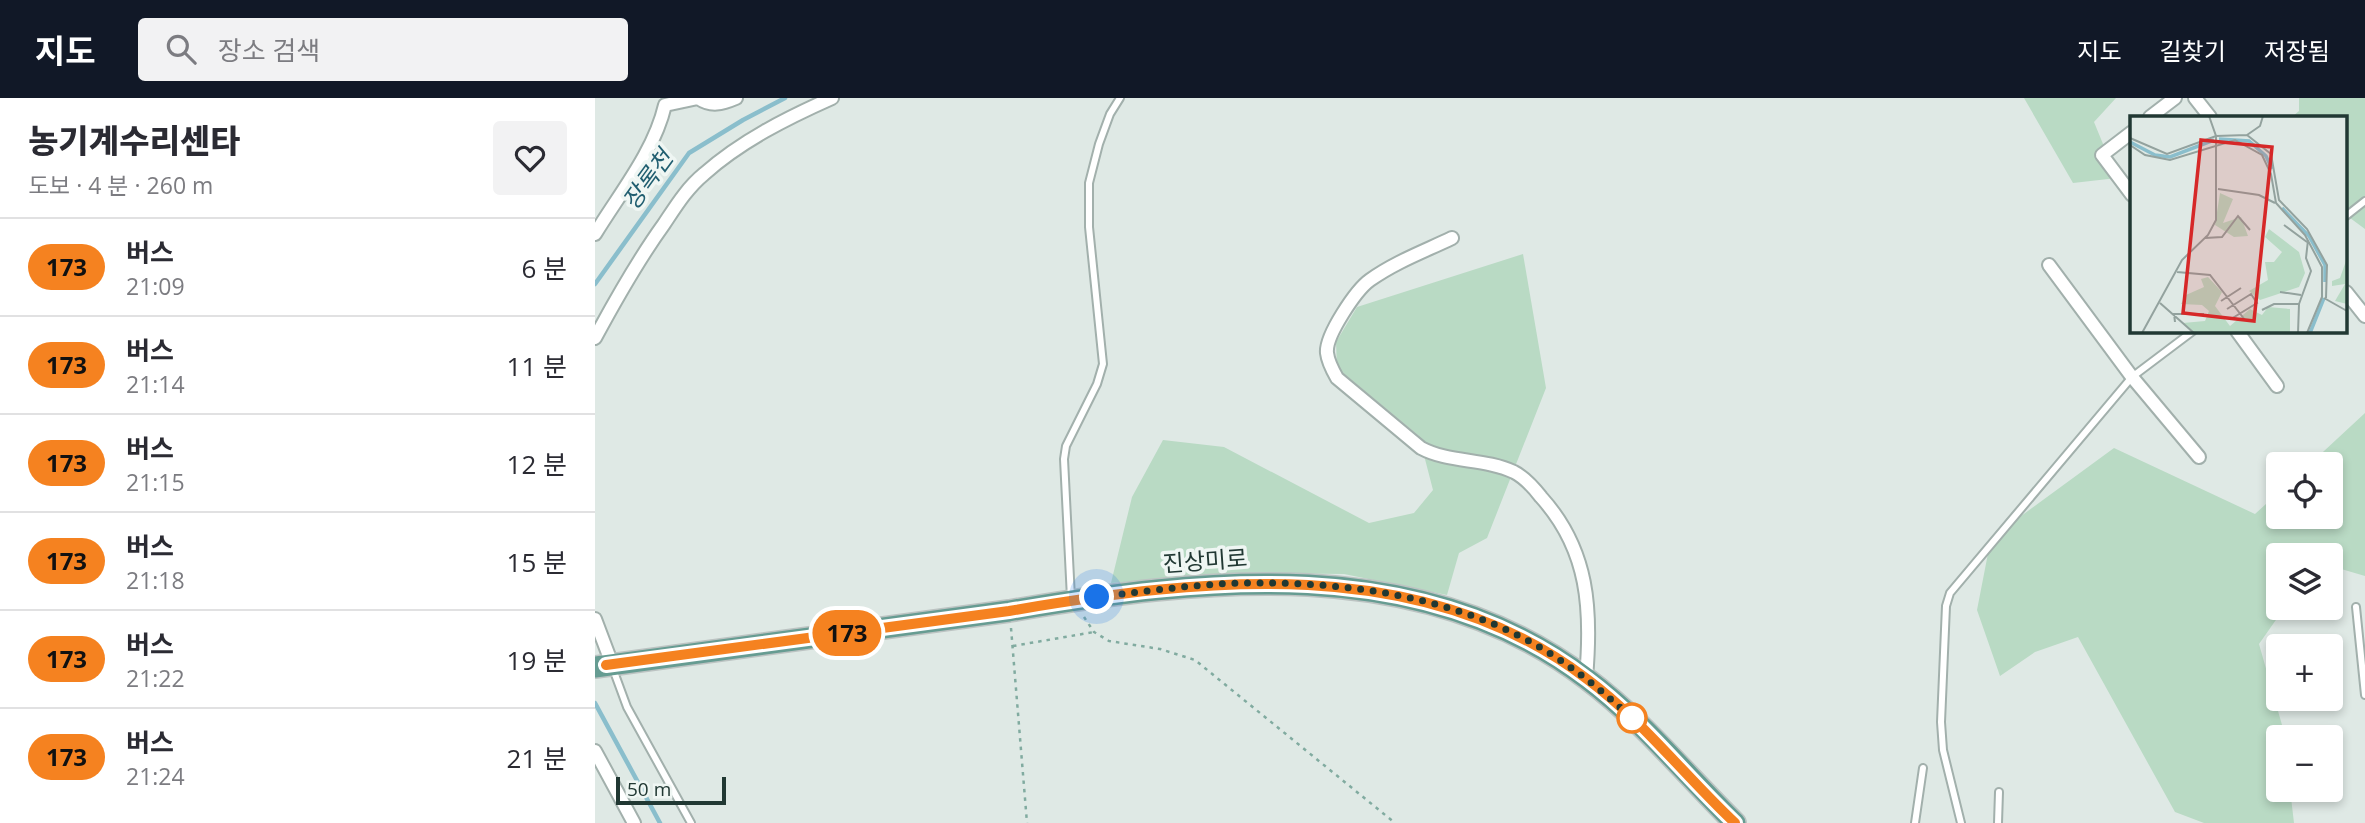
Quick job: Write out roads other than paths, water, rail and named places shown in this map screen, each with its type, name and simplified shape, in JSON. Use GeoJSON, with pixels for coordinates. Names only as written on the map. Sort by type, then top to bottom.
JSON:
{"type":"FeatureCollection","features":[{"type":"Feature","properties":{"kind":"main road","name":"진상미로"},"geometry":{"type":"LineString","coordinates":[[604,665],[1009,611],[1072,600],[1185,588],[1260,583],[1356,588],[1433,604],[1495,624],[1525,639],[1586,678],[1615,702],[1735,823]]}},
{"type":"Feature","properties":{"kind":"street"},"geometry":{"type":"LineString","coordinates":[[595,234],[660,127],[665,105],[698,98],[706,103],[717,104],[736,98]]}},
{"type":"Feature","properties":{"kind":"street"},"geometry":{"type":"LineString","coordinates":[[595,338],[642,256],[685,192],[719,161],[772,127],[832,98]]}},
{"type":"Feature","properties":{"kind":"street"},"geometry":{"type":"LineString","coordinates":[[2151,116],[2175,98]]}},
{"type":"Feature","properties":{"kind":"street"},"geometry":{"type":"LineString","coordinates":[[2195,98],[2209,116]]}},
{"type":"Feature","properties":{"kind":"street"},"geometry":{"type":"LineString","coordinates":[[2130,133],[2102,155],[2130,192]]}},
{"type":"Feature","properties":{"kind":"street"},"geometry":{"type":"LineString","coordinates":[[1452,238],[1385,270],[1367,282],[1332,334],[1327,351],[1331,368],[1337,378],[1421,448],[1434,455],[1495,465],[1517,473],[1553,510],[1571,543],[1585,580],[1589,612],[1586,678]]}},
{"type":"Feature","properties":{"kind":"street"},"geometry":{"type":"LineString","coordinates":[[2049,265],[2132,377],[2199,457]]}},
{"type":"Feature","properties":{"kind":"street"},"geometry":{"type":"LineString","coordinates":[[2347,293],[2365,316]]}},
{"type":"Feature","properties":{"kind":"street"},"geometry":{"type":"LineString","coordinates":[[2238,332],[2277,386]]}},
{"type":"Feature","properties":{"kind":"street"},"geometry":{"type":"LineString","coordinates":[[595,619],[604,665]]}},
{"type":"Feature","properties":{"kind":"street"},"geometry":{"type":"LineString","coordinates":[[595,751],[634,823]]}},
{"type":"Feature","properties":{"kind":"lane"},"geometry":{"type":"LineString","coordinates":[[1072,600],[1064,459],[1066,446],[1097,384],[1103,364],[1089,227],[1089,183],[1099,144],[1110,114],[1120,98]]}},
{"type":"Feature","properties":{"kind":"lane"},"geometry":{"type":"LineString","coordinates":[[2347,215],[2365,201]]}},
{"type":"Feature","properties":{"kind":"lane"},"geometry":{"type":"LineString","coordinates":[[1961,823],[1943,750],[1941,722],[1946,606],[1950,593],[2132,377],[2192,332]]}},
{"type":"Feature","properties":{"kind":"lane"},"geometry":{"type":"LineString","coordinates":[[2356,607],[2365,695]]}},
{"type":"Feature","properties":{"kind":"lane"},"geometry":{"type":"LineString","coordinates":[[604,665],[691,823]]}},
{"type":"Feature","properties":{"kind":"lane"},"geometry":{"type":"LineString","coordinates":[[1915,823],[1923,768]]}},
{"type":"Feature","properties":{"kind":"lane"},"geometry":{"type":"LineString","coordinates":[[1998,823],[1999,792]]}},
{"type":"Feature","properties":{"kind":"waterway","name":"장록천"},"geometry":{"type":"LineString","coordinates":[[595,284],[689,153],[785,98]]}},
{"type":"Feature","properties":{"kind":"waterway","name":"장록천"},"geometry":{"type":"LineString","coordinates":[[595,703],[660,823]]}}]}
